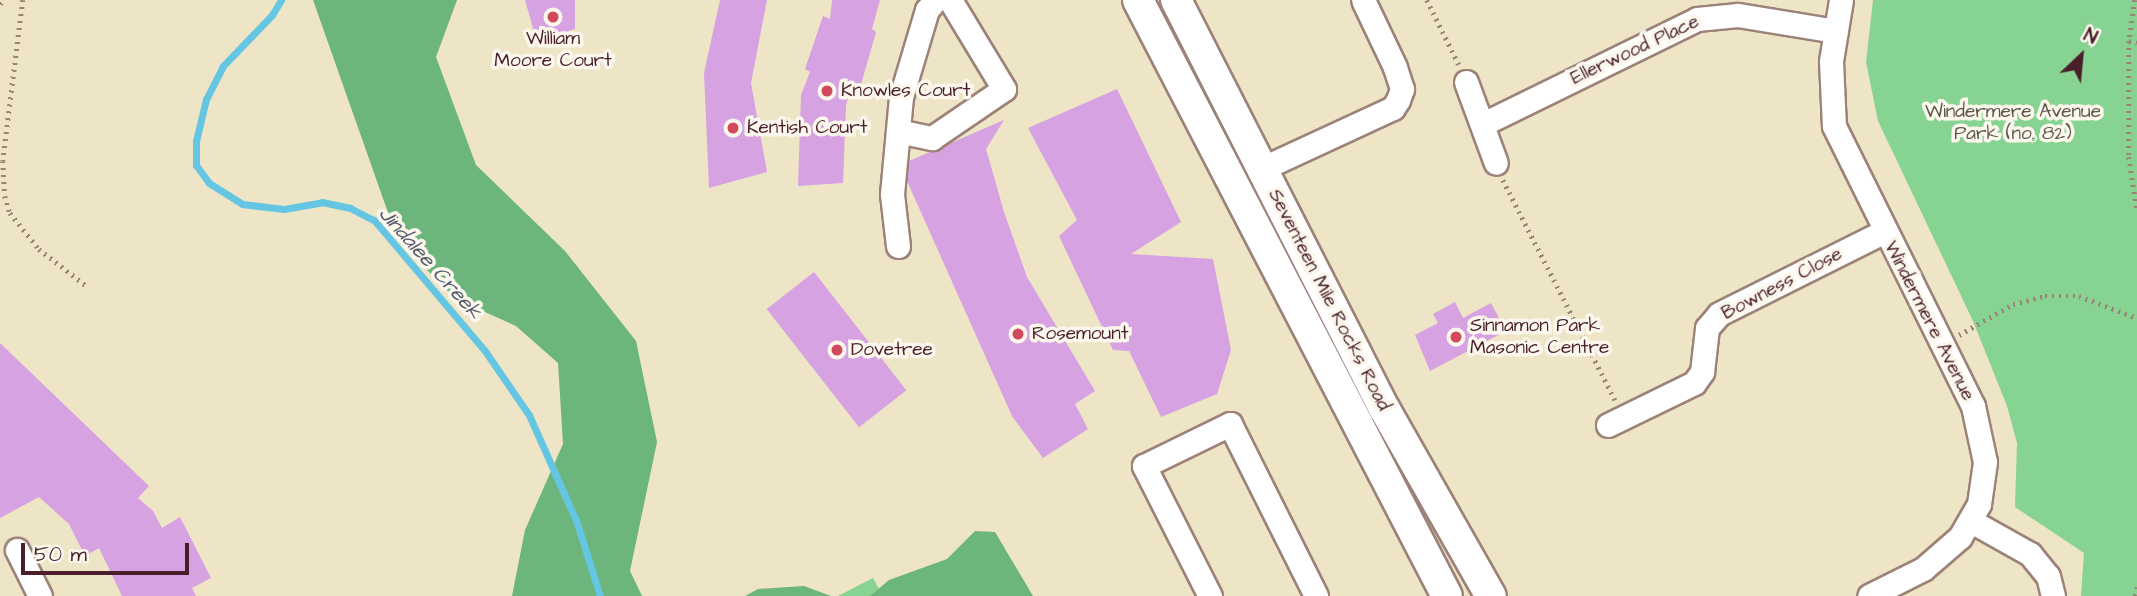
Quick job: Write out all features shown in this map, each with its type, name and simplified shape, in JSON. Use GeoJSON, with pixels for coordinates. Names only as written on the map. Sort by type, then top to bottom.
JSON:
{"type":"FeatureCollection","features":[{"type":"Feature","properties":{"kind":"main road","name":"Seventeen Mile Rocks Road"},"geometry":{"type":"LineString","coordinates":[[1138,0],[1447,596]]}},
{"type":"Feature","properties":{"kind":"main road","name":"Seventeen Mile Rocks Road"},"geometry":{"type":"LineString","coordinates":[[1176,0],[1384,408],[1491,596]]}},
{"type":"Feature","properties":{"kind":"street"},"geometry":{"type":"LineString","coordinates":[[898,246],[891,194],[901,97],[927,10],[935,0]]}},
{"type":"Feature","properties":{"kind":"street"},"geometry":{"type":"LineString","coordinates":[[898,131],[932,138],[1004,89],[950,0]]}},
{"type":"Feature","properties":{"kind":"street"},"geometry":{"type":"LineString","coordinates":[[1261,169],[1393,108],[1398,100],[1402,89],[1395,68],[1363,0]]}},
{"type":"Feature","properties":{"kind":"street","name":"Windermere Avenue"},"geometry":{"type":"LineString","coordinates":[[1841,0],[1829,88],[1834,126],[1883,232],[1973,405],[1984,444],[1984,485],[1971,522],[1940,557],[1869,596]]}},
{"type":"Feature","properties":{"kind":"street","name":"Ellerwood Place"},"geometry":{"type":"LineString","coordinates":[[1483,124],[1697,19],[1738,15],[1836,31]]}},
{"type":"Feature","properties":{"kind":"street"},"geometry":{"type":"LineString","coordinates":[[1466,82],[1496,163]]}},
{"type":"Feature","properties":{"kind":"street","name":"Bowness Close"},"geometry":{"type":"LineString","coordinates":[[1616,421],[1694,383],[1702,372],[1707,328],[1719,314],[1883,232]]}},
{"type":"Feature","properties":{"kind":"street"},"geometry":{"type":"LineString","coordinates":[[1210,596],[1144,466],[1230,424],[1316,596]]}},
{"type":"Feature","properties":{"kind":"street"},"geometry":{"type":"LineString","coordinates":[[1971,522],[2030,554],[2048,576],[2053,596]]}},
{"type":"Feature","properties":{"kind":"street"},"geometry":{"type":"LineString","coordinates":[[17,550],[40,596]]}},
{"type":"Feature","properties":{"kind":"path"},"geometry":{"type":"LineString","coordinates":[[23,0],[3,161],[5,196],[10,212],[39,249],[88,287]]}},
{"type":"Feature","properties":{"kind":"path"},"geometry":{"type":"LineString","coordinates":[[1427,0],[1466,82]]}},
{"type":"Feature","properties":{"kind":"path"},"geometry":{"type":"LineString","coordinates":[[2135,0],[2129,41],[2129,157],[2137,209]]}},
{"type":"Feature","properties":{"kind":"path"},"geometry":{"type":"LineString","coordinates":[[2129,41],[2137,43]]}},
{"type":"Feature","properties":{"kind":"path"},"geometry":{"type":"LineString","coordinates":[[1496,163],[1616,421]]}},
{"type":"Feature","properties":{"kind":"path"},"geometry":{"type":"LineString","coordinates":[[1942,345],[2013,304],[2045,296],[2079,296],[2137,318]]}},
{"type":"Feature","properties":{"kind":"path"},"geometry":{"type":"LineString","coordinates":[[2135,596],[2137,587]]}},
{"type":"Feature","properties":{"kind":"green space"},"geometry":{"type":"Polygon","coordinates":[[[313,0],[457,0],[436,57],[476,165],[565,251],[636,341],[657,442],[630,571],[642,596],[512,596],[525,530],[563,444],[558,363],[516,326],[456,299],[398,241],[313,0]]]}},
{"type":"Feature","properties":{"kind":"green space","name":"Windermere Avenue Park (no. 82)"},"geometry":{"type":"Polygon","coordinates":[[[1873,0],[2137,0],[2137,596],[2081,596],[2084,553],[2015,507],[2017,443],[2007,406],[1973,321],[1878,121],[1866,62],[1873,0]]]}},
{"type":"Feature","properties":{"kind":"green space"},"geometry":{"type":"Polygon","coordinates":[[[975,531],[995,532],[1033,596],[870,596],[889,580],[947,559],[975,531]]]}},
{"type":"Feature","properties":{"kind":"green space"},"geometry":{"type":"Polygon","coordinates":[[[873,578],[883,596],[838,596],[873,578]]]}},
{"type":"Feature","properties":{"kind":"green space"},"geometry":{"type":"Polygon","coordinates":[[[804,586],[831,596],[745,596],[758,589],[804,586]]]}},
{"type":"Feature","properties":{"kind":"building","name":"William Moore Court"},"geometry":{"type":"Polygon","coordinates":[[[525,0],[575,0],[575,29],[537,42],[525,0]]]}},
{"type":"Feature","properties":{"kind":"building","name":"Kentish Court"},"geometry":{"type":"Polygon","coordinates":[[[720,0],[767,0],[751,83],[767,172],[709,188],[704,73],[720,0]]]}},
{"type":"Feature","properties":{"kind":"building","name":"Knowles Court"},"geometry":{"type":"Polygon","coordinates":[[[832,0],[880,0],[872,29],[876,32],[860,88],[852,87],[846,105],[843,183],[798,186],[801,95],[810,72],[805,69],[823,16],[830,19],[832,0]]]}},
{"type":"Feature","properties":{"kind":"building"},"geometry":{"type":"Polygon","coordinates":[[[1117,89],[1181,222],[1131,254],[1213,259],[1231,350],[1217,394],[1161,417],[1129,351],[1113,350],[1059,236],[1077,220],[1028,128],[1117,89]]]}},
{"type":"Feature","properties":{"kind":"building","name":"Rosemount"},"geometry":{"type":"Polygon","coordinates":[[[1004,120],[986,149],[1004,212],[1027,277],[1095,391],[1075,404],[1088,429],[1043,458],[1012,416],[907,181],[909,161],[1004,120]]]}},
{"type":"Feature","properties":{"kind":"building","name":"Dovetree"},"geometry":{"type":"Polygon","coordinates":[[[814,272],[906,390],[859,427],[767,309],[814,272]]]}},
{"type":"Feature","properties":{"kind":"building","name":"Sinnamon Park Masonic Centre"},"geometry":{"type":"Polygon","coordinates":[[[1455,302],[1463,318],[1491,303],[1506,331],[1430,371],[1415,335],[1438,323],[1433,314],[1455,302]]]}},
{"type":"Feature","properties":{"kind":"building"},"geometry":{"type":"Polygon","coordinates":[[[0,343],[149,486],[138,498],[153,511],[162,528],[180,517],[211,578],[192,588],[196,596],[122,596],[99,548],[85,556],[69,524],[39,497],[0,518],[0,343]]]}},
{"type":"Feature","properties":{"kind":"waterway","name":"Jindalee Creek"},"geometry":{"type":"LineString","coordinates":[[281,0],[272,15],[223,66],[206,99],[196,141],[196,165],[209,183],[242,204],[284,209],[322,202],[350,208],[374,220],[485,351],[529,415],[577,523],[600,596]]}},
{"type":"Feature","properties":{"kind":"place","name":"William Moore Court"},"geometry":{"type":"Point","coordinates":[553,17]}},
{"type":"Feature","properties":{"kind":"place","name":"Knowles Court"},"geometry":{"type":"Point","coordinates":[827,91]}},
{"type":"Feature","properties":{"kind":"place","name":"Kentish Court"},"geometry":{"type":"Point","coordinates":[733,128]}},
{"type":"Feature","properties":{"kind":"place","name":"Rosemount"},"geometry":{"type":"Point","coordinates":[1018,334]}},
{"type":"Feature","properties":{"kind":"place","name":"Sinnamon Park Masonic Centre"},"geometry":{"type":"Point","coordinates":[1456,337]}},
{"type":"Feature","properties":{"kind":"place","name":"Dovetree"},"geometry":{"type":"Point","coordinates":[837,350]}}]}
